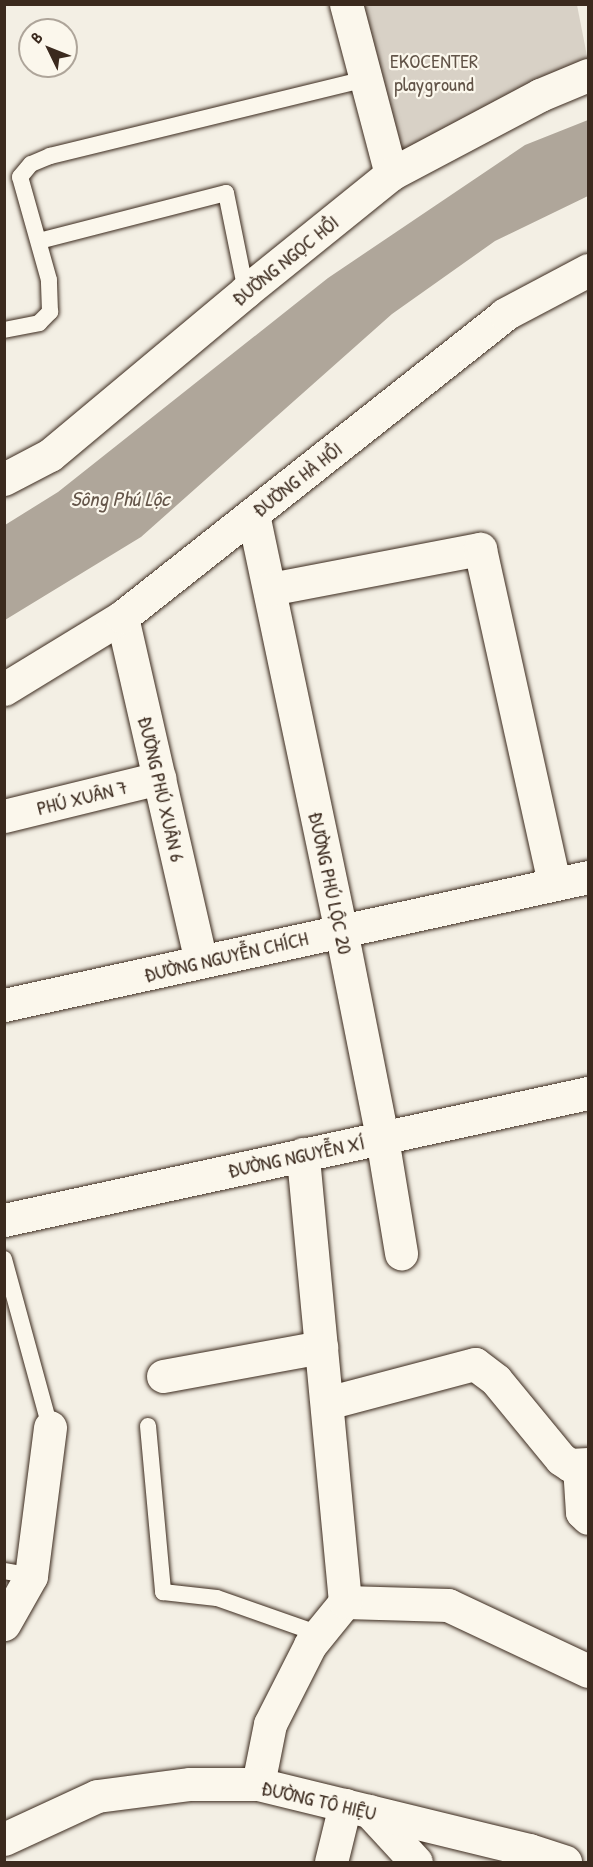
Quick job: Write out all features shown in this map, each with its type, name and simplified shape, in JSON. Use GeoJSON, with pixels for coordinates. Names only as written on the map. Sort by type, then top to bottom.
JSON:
{"type":"FeatureCollection","features":[{"type":"Feature","properties":{"kind":"street"},"geometry":{"type":"LineString","coordinates":[[346,4],[391,174]]}},
{"type":"Feature","properties":{"kind":"street","name":"ĐƯỜNG NGỌC HỒI"},"geometry":{"type":"LineString","coordinates":[[4,479],[50,455],[246,291],[391,174],[540,95],[588,75]]}},
{"type":"Feature","properties":{"kind":"street","name":"ĐƯỜNG HÀ HỒI"},"geometry":{"type":"LineString","coordinates":[[4,689],[122,617],[505,314],[588,270]]}},
{"type":"Feature","properties":{"kind":"street","name":"ĐƯỜNG PHÚ LỘC 20"},"geometry":{"type":"LineString","coordinates":[[253,514],[341,930],[382,1138],[400,1253]]}},
{"type":"Feature","properties":{"kind":"street"},"geometry":{"type":"LineString","coordinates":[[270,589],[480,549],[554,884]]}},
{"type":"Feature","properties":{"kind":"street","name":"ĐƯỜNG PHÚ XUÂN 6"},"geometry":{"type":"LineString","coordinates":[[122,617],[201,961]]}},
{"type":"Feature","properties":{"kind":"street","name":"PHÚ XUÂN 7"},"geometry":{"type":"LineString","coordinates":[[4,816],[159,778]]}},
{"type":"Feature","properties":{"kind":"street","name":"ĐƯỜNG NGUYỄN CHÍCH"},"geometry":{"type":"LineString","coordinates":[[4,1005],[588,877]]}},
{"type":"Feature","properties":{"kind":"street","name":"ĐƯỜNG NGUYỄN XÍ"},"geometry":{"type":"LineString","coordinates":[[4,1220],[588,1093]]}},
{"type":"Feature","properties":{"kind":"street"},"geometry":{"type":"LineString","coordinates":[[258,1784],[270,1724],[310,1645],[345,1602],[303,1155]]}},
{"type":"Feature","properties":{"kind":"street"},"geometry":{"type":"LineString","coordinates":[[163,1376],[321,1347]]}},
{"type":"Feature","properties":{"kind":"street"},"geometry":{"type":"LineString","coordinates":[[327,1403],[475,1364],[496,1380],[561,1459],[570,1465],[584,1465],[582,1512],[588,1518]]}},
{"type":"Feature","properties":{"kind":"street"},"geometry":{"type":"LineString","coordinates":[[4,1624],[18,1574],[50,1427]]}},
{"type":"Feature","properties":{"kind":"street"},"geometry":{"type":"LineString","coordinates":[[345,1602],[448,1605],[588,1671]]}},
{"type":"Feature","properties":{"kind":"street","name":"ĐƯỜNG TÔ HIỆU"},"geometry":{"type":"LineString","coordinates":[[4,1839],[98,1796],[190,1784],[258,1784],[529,1850],[565,1863]]}},
{"type":"Feature","properties":{"kind":"street"},"geometry":{"type":"LineString","coordinates":[[331,1863],[357,1808],[416,1863]]}},
{"type":"Feature","properties":{"kind":"lane"},"geometry":{"type":"LineString","coordinates":[[4,330],[39,323],[50,312],[49,280],[20,177],[31,164],[50,156],[366,79]]}},
{"type":"Feature","properties":{"kind":"lane"},"geometry":{"type":"LineString","coordinates":[[39,240],[226,193],[246,291]]}},
{"type":"Feature","properties":{"kind":"lane"},"geometry":{"type":"LineString","coordinates":[[4,1259],[50,1427]]}},
{"type":"Feature","properties":{"kind":"lane"},"geometry":{"type":"LineString","coordinates":[[148,1426],[164,1592],[217,1598],[319,1634]]}},
{"type":"Feature","properties":{"kind":"green space","name":"EKOCENTER playground"},"geometry":{"type":"Polygon","coordinates":[[[346,5],[577,5],[588,61],[391,174],[346,5]]]}},
{"type":"Feature","properties":{"kind":"water","name":"Sông Phú Lộc"},"geometry":{"type":"Polygon","coordinates":[[[588,120],[588,196],[495,241],[392,314],[141,537],[5,620],[5,525],[58,492],[328,278],[525,145],[588,120]]]}}]}
